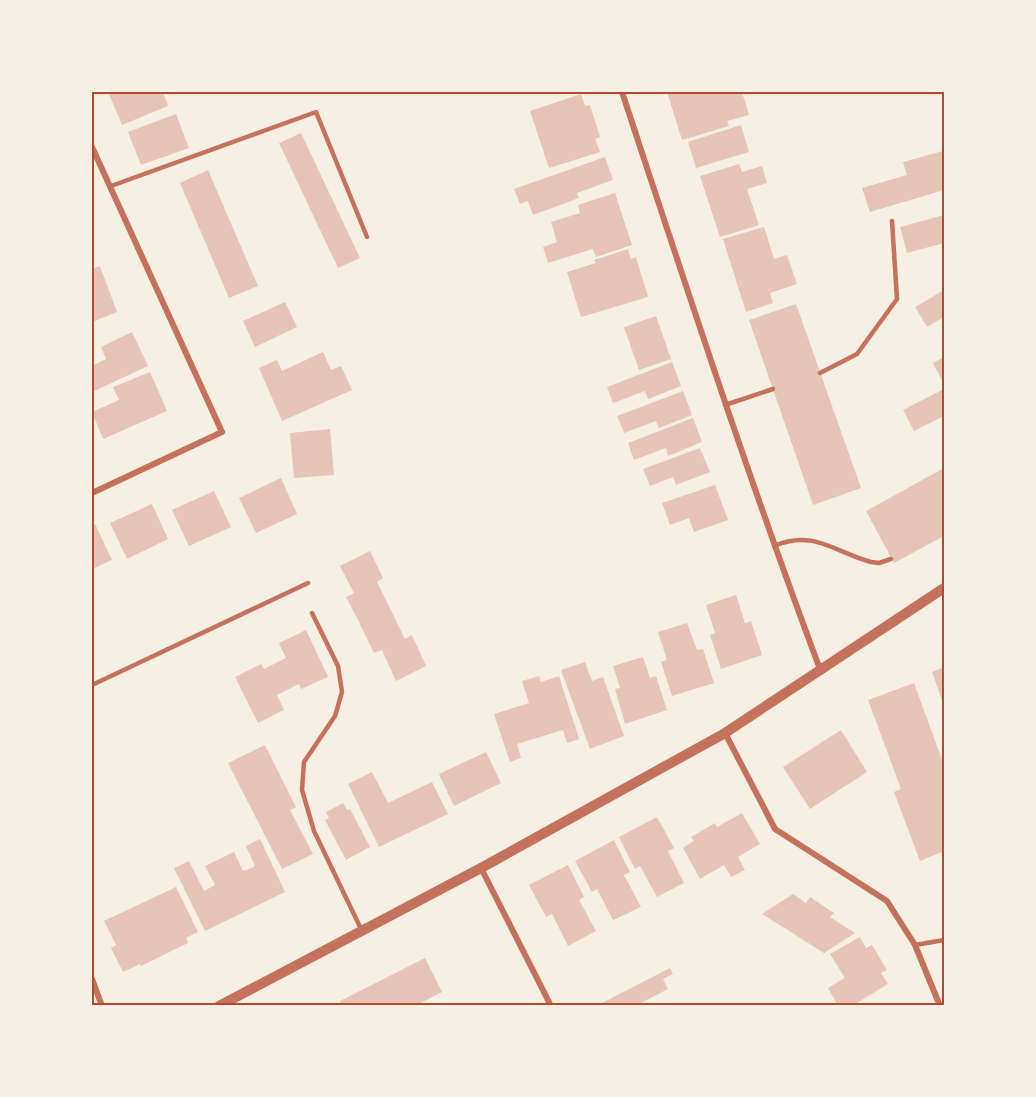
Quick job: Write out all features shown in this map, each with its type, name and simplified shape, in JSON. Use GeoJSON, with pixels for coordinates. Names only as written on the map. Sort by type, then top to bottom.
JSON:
{"type":"FeatureCollection","features":[{"type":"Feature","properties":{"kind":"street"},"geometry":{"type":"LineString","coordinates":[[622,92],[725,405],[821,672]]}},
{"type":"Feature","properties":{"kind":"street"},"geometry":{"type":"LineString","coordinates":[[92,147],[222,432],[92,493]]}},
{"type":"Feature","properties":{"kind":"street"},"geometry":{"type":"LineString","coordinates":[[219,1005],[481,868],[725,733],[821,672],[945,588]]}},
{"type":"Feature","properties":{"kind":"street"},"geometry":{"type":"LineString","coordinates":[[725,733],[775,829],[887,901],[915,945],[940,1005]]}},
{"type":"Feature","properties":{"kind":"street"},"geometry":{"type":"LineString","coordinates":[[481,868],[550,1005]]}},
{"type":"Feature","properties":{"kind":"street"},"geometry":{"type":"LineString","coordinates":[[92,979],[102,1005]]}},
{"type":"Feature","properties":{"kind":"lane"},"geometry":{"type":"LineString","coordinates":[[111,186],[316,112],[367,237]]}},
{"type":"Feature","properties":{"kind":"lane"},"geometry":{"type":"LineString","coordinates":[[820,373],[857,354],[897,299],[892,221]]}},
{"type":"Feature","properties":{"kind":"lane"},"geometry":{"type":"LineString","coordinates":[[725,405],[773,389]]}},
{"type":"Feature","properties":{"kind":"lane"},"geometry":{"type":"LineString","coordinates":[[774,546],[784,542],[811,539],[871,562],[879,563],[891,559]]}},
{"type":"Feature","properties":{"kind":"lane"},"geometry":{"type":"LineString","coordinates":[[92,685],[308,583]]}},
{"type":"Feature","properties":{"kind":"lane"},"geometry":{"type":"LineString","coordinates":[[312,613],[338,666],[342,692],[335,716],[304,762],[302,790],[314,831],[362,931]]}},
{"type":"Feature","properties":{"kind":"lane"},"geometry":{"type":"LineString","coordinates":[[915,945],[945,940]]}},
{"type":"Feature","properties":{"kind":"building"},"geometry":{"type":"Polygon","coordinates":[[[163,92],[168,106],[122,125],[109,94],[163,92]]]}},
{"type":"Feature","properties":{"kind":"building"},"geometry":{"type":"Polygon","coordinates":[[[667,92],[742,92],[749,115],[727,121],[729,126],[682,140],[667,92]]]}},
{"type":"Feature","properties":{"kind":"building"},"geometry":{"type":"Polygon","coordinates":[[[581,94],[585,106],[590,105],[600,137],[595,139],[600,152],[549,168],[530,111],[581,94]]]}},
{"type":"Feature","properties":{"kind":"building"},"geometry":{"type":"Polygon","coordinates":[[[176,114],[189,148],[141,165],[128,132],[176,114]]]}},
{"type":"Feature","properties":{"kind":"building"},"geometry":{"type":"Polygon","coordinates":[[[741,125],[749,152],[696,168],[688,142],[741,125]]]}},
{"type":"Feature","properties":{"kind":"building"},"geometry":{"type":"Polygon","coordinates":[[[301,133],[360,258],[338,268],[279,143],[301,133]]]}},
{"type":"Feature","properties":{"kind":"building"},"geometry":{"type":"Polygon","coordinates":[[[943,151],[944,190],[870,212],[862,188],[907,175],[903,162],[943,151]]]}},
{"type":"Feature","properties":{"kind":"building"},"geometry":{"type":"Polygon","coordinates":[[[605,157],[613,180],[577,193],[579,198],[533,215],[528,201],[520,204],[514,189],[605,157]]]}},
{"type":"Feature","properties":{"kind":"building"},"geometry":{"type":"Polygon","coordinates":[[[739,164],[742,172],[762,166],[767,183],[747,189],[759,225],[720,237],[700,176],[739,164]]]}},
{"type":"Feature","properties":{"kind":"building"},"geometry":{"type":"Polygon","coordinates":[[[208,170],[258,286],[229,298],[180,183],[208,170]]]}},
{"type":"Feature","properties":{"kind":"building"},"geometry":{"type":"Polygon","coordinates":[[[615,193],[632,245],[596,257],[593,249],[548,263],[543,247],[557,242],[551,222],[580,213],[578,205],[615,193]]]}},
{"type":"Feature","properties":{"kind":"building"},"geometry":{"type":"Polygon","coordinates":[[[944,215],[944,243],[907,253],[900,227],[944,215]]]}},
{"type":"Feature","properties":{"kind":"building"},"geometry":{"type":"Polygon","coordinates":[[[764,227],[774,259],[787,255],[797,284],[770,293],[773,303],[746,312],[723,239],[764,227]]]}},
{"type":"Feature","properties":{"kind":"building"},"geometry":{"type":"Polygon","coordinates":[[[628,249],[631,259],[636,257],[648,297],[581,317],[567,272],[596,263],[594,260],[628,249]]]}},
{"type":"Feature","properties":{"kind":"building"},"geometry":{"type":"Polygon","coordinates":[[[92,263],[94,268],[100,266],[117,312],[92,322],[92,263]]]}},
{"type":"Feature","properties":{"kind":"building"},"geometry":{"type":"Polygon","coordinates":[[[944,290],[944,317],[927,327],[915,307],[944,290]]]}},
{"type":"Feature","properties":{"kind":"building"},"geometry":{"type":"Polygon","coordinates":[[[285,302],[297,327],[255,347],[243,321],[285,302]]]}},
{"type":"Feature","properties":{"kind":"building"},"geometry":{"type":"Polygon","coordinates":[[[796,304],[861,488],[813,505],[749,320],[796,304]]]}},
{"type":"Feature","properties":{"kind":"building"},"geometry":{"type":"Polygon","coordinates":[[[656,316],[671,359],[639,370],[624,327],[656,316]]]}},
{"type":"Feature","properties":{"kind":"building"},"geometry":{"type":"Polygon","coordinates":[[[132,332],[148,366],[92,392],[92,366],[106,359],[101,347],[132,332]]]}},
{"type":"Feature","properties":{"kind":"building"},"geometry":{"type":"Polygon","coordinates":[[[323,352],[331,370],[341,366],[352,390],[282,421],[259,368],[277,360],[282,371],[323,352]]]}},
{"type":"Feature","properties":{"kind":"building"},"geometry":{"type":"Polygon","coordinates":[[[944,357],[944,384],[933,363],[944,357]]]}},
{"type":"Feature","properties":{"kind":"building"},"geometry":{"type":"Polygon","coordinates":[[[672,362],[681,386],[648,399],[645,391],[613,403],[607,387],[672,362]]]}},
{"type":"Feature","properties":{"kind":"building"},"geometry":{"type":"Polygon","coordinates":[[[150,372],[167,411],[103,439],[92,412],[119,400],[113,387],[150,372]]]}},
{"type":"Feature","properties":{"kind":"building"},"geometry":{"type":"Polygon","coordinates":[[[942,390],[944,416],[914,431],[903,410],[942,390]]]}},
{"type":"Feature","properties":{"kind":"building"},"geometry":{"type":"Polygon","coordinates":[[[683,391],[692,415],[659,428],[656,421],[624,433],[617,416],[683,391]]]}},
{"type":"Feature","properties":{"kind":"building"},"geometry":{"type":"Polygon","coordinates":[[[693,418],[702,442],[668,456],[666,448],[634,460],[628,443],[693,418]]]}},
{"type":"Feature","properties":{"kind":"building"},"geometry":{"type":"Polygon","coordinates":[[[330,429],[334,475],[294,478],[290,433],[330,429]]]}},
{"type":"Feature","properties":{"kind":"building"},"geometry":{"type":"Polygon","coordinates":[[[700,448],[710,472],[676,485],[673,477],[650,486],[643,469],[700,448]]]}},
{"type":"Feature","properties":{"kind":"building"},"geometry":{"type":"Polygon","coordinates":[[[944,468],[944,536],[894,563],[866,511],[944,468]]]}},
{"type":"Feature","properties":{"kind":"building"},"geometry":{"type":"Polygon","coordinates":[[[281,478],[297,514],[256,533],[239,498],[281,478]]]}},
{"type":"Feature","properties":{"kind":"building"},"geometry":{"type":"Polygon","coordinates":[[[715,485],[728,520],[694,532],[689,518],[670,525],[662,503],[715,485]]]}},
{"type":"Feature","properties":{"kind":"building"},"geometry":{"type":"Polygon","coordinates":[[[214,491],[231,527],[189,546],[172,510],[214,491]]]}},
{"type":"Feature","properties":{"kind":"building"},"geometry":{"type":"Polygon","coordinates":[[[152,504],[168,539],[127,559],[110,523],[152,504]]]}},
{"type":"Feature","properties":{"kind":"building"},"geometry":{"type":"Polygon","coordinates":[[[95,524],[112,560],[92,569],[92,525],[95,524]]]}},
{"type":"Feature","properties":{"kind":"building"},"geometry":{"type":"Polygon","coordinates":[[[370,551],[383,578],[377,582],[405,639],[412,635],[426,666],[396,681],[382,650],[374,653],[346,597],[354,593],[340,566],[370,551]]]}},
{"type":"Feature","properties":{"kind":"building"},"geometry":{"type":"Polygon","coordinates":[[[736,595],[745,623],[751,621],[762,655],[721,669],[710,635],[715,633],[706,605],[736,595]]]}},
{"type":"Feature","properties":{"kind":"building"},"geometry":{"type":"Polygon","coordinates":[[[687,623],[697,650],[703,649],[714,683],[672,696],[661,662],[667,660],[658,632],[687,623]]]}},
{"type":"Feature","properties":{"kind":"building"},"geometry":{"type":"Polygon","coordinates":[[[306,630],[328,677],[301,689],[299,684],[277,695],[284,710],[258,723],[235,677],[261,664],[264,669],[286,658],[279,643],[306,630]]]}},
{"type":"Feature","properties":{"kind":"building"},"geometry":{"type":"Polygon","coordinates":[[[643,657],[650,678],[656,676],[667,710],[625,724],[615,689],[620,688],[613,666],[643,657]]]}},
{"type":"Feature","properties":{"kind":"building"},"geometry":{"type":"Polygon","coordinates":[[[585,662],[592,681],[603,677],[624,736],[590,749],[561,670],[585,662]]]}},
{"type":"Feature","properties":{"kind":"building"},"geometry":{"type":"Polygon","coordinates":[[[944,667],[944,706],[932,672],[944,667]]]}},
{"type":"Feature","properties":{"kind":"building"},"geometry":{"type":"Polygon","coordinates":[[[539,676],[541,682],[559,676],[579,739],[567,743],[563,730],[517,744],[521,758],[510,762],[494,714],[529,703],[522,681],[539,676]]]}},
{"type":"Feature","properties":{"kind":"building"},"geometry":{"type":"Polygon","coordinates":[[[914,683],[944,765],[944,851],[920,861],[894,792],[901,789],[868,700],[914,683]]]}},
{"type":"Feature","properties":{"kind":"building"},"geometry":{"type":"Polygon","coordinates":[[[841,730],[867,772],[810,809],[783,767],[841,730]]]}},
{"type":"Feature","properties":{"kind":"building"},"geometry":{"type":"Polygon","coordinates":[[[265,745],[296,807],[290,810],[313,854],[282,869],[228,763],[265,745]]]}},
{"type":"Feature","properties":{"kind":"building"},"geometry":{"type":"Polygon","coordinates":[[[486,752],[501,783],[454,806],[439,774],[486,752]]]}},
{"type":"Feature","properties":{"kind":"building"},"geometry":{"type":"Polygon","coordinates":[[[372,772],[388,803],[432,782],[448,814],[379,847],[348,784],[372,772]]]}},
{"type":"Feature","properties":{"kind":"building"},"geometry":{"type":"Polygon","coordinates":[[[343,803],[347,810],[350,809],[370,847],[346,860],[325,820],[329,818],[326,812],[343,803]]]}},
{"type":"Feature","properties":{"kind":"building"},"geometry":{"type":"Polygon","coordinates":[[[742,813],[760,844],[738,857],[745,870],[731,877],[724,865],[700,879],[683,848],[694,841],[691,837],[715,823],[717,827],[742,813]]]}},
{"type":"Feature","properties":{"kind":"building"},"geometry":{"type":"Polygon","coordinates":[[[657,817],[674,848],[668,851],[684,883],[657,897],[640,866],[635,869],[619,837],[657,817]]]}},
{"type":"Feature","properties":{"kind":"building"},"geometry":{"type":"Polygon","coordinates":[[[260,839],[285,892],[205,931],[174,868],[189,861],[204,891],[215,885],[205,866],[234,852],[243,871],[249,869],[255,866],[246,846],[260,839]]]}},
{"type":"Feature","properties":{"kind":"building"},"geometry":{"type":"Polygon","coordinates":[[[614,840],[630,872],[624,875],[641,907],[613,920],[597,889],[592,892],[575,861],[614,840]]]}},
{"type":"Feature","properties":{"kind":"building"},"geometry":{"type":"Polygon","coordinates":[[[568,865],[584,897],[579,900],[596,931],[568,946],[552,914],[546,917],[529,885],[568,865]]]}},
{"type":"Feature","properties":{"kind":"building"},"geometry":{"type":"Polygon","coordinates":[[[176,887],[198,932],[186,938],[188,943],[141,966],[140,964],[123,972],[111,948],[116,945],[104,921],[176,887]]]}},
{"type":"Feature","properties":{"kind":"building"},"geometry":{"type":"Polygon","coordinates":[[[793,894],[806,903],[810,897],[834,913],[830,917],[855,933],[824,953],[762,914],[793,894]]]}},
{"type":"Feature","properties":{"kind":"building"},"geometry":{"type":"Polygon","coordinates":[[[860,937],[866,948],[872,945],[887,970],[881,973],[888,984],[852,1006],[838,1006],[828,988],[845,978],[830,954],[860,937]]]}},
{"type":"Feature","properties":{"kind":"building"},"geometry":{"type":"Polygon","coordinates":[[[425,958],[442,992],[415,1006],[342,1006],[340,1001],[425,958]]]}},
{"type":"Feature","properties":{"kind":"building"},"geometry":{"type":"Polygon","coordinates":[[[670,968],[673,974],[663,979],[668,989],[641,1003],[643,1006],[596,1006],[670,968]]]}}]}
